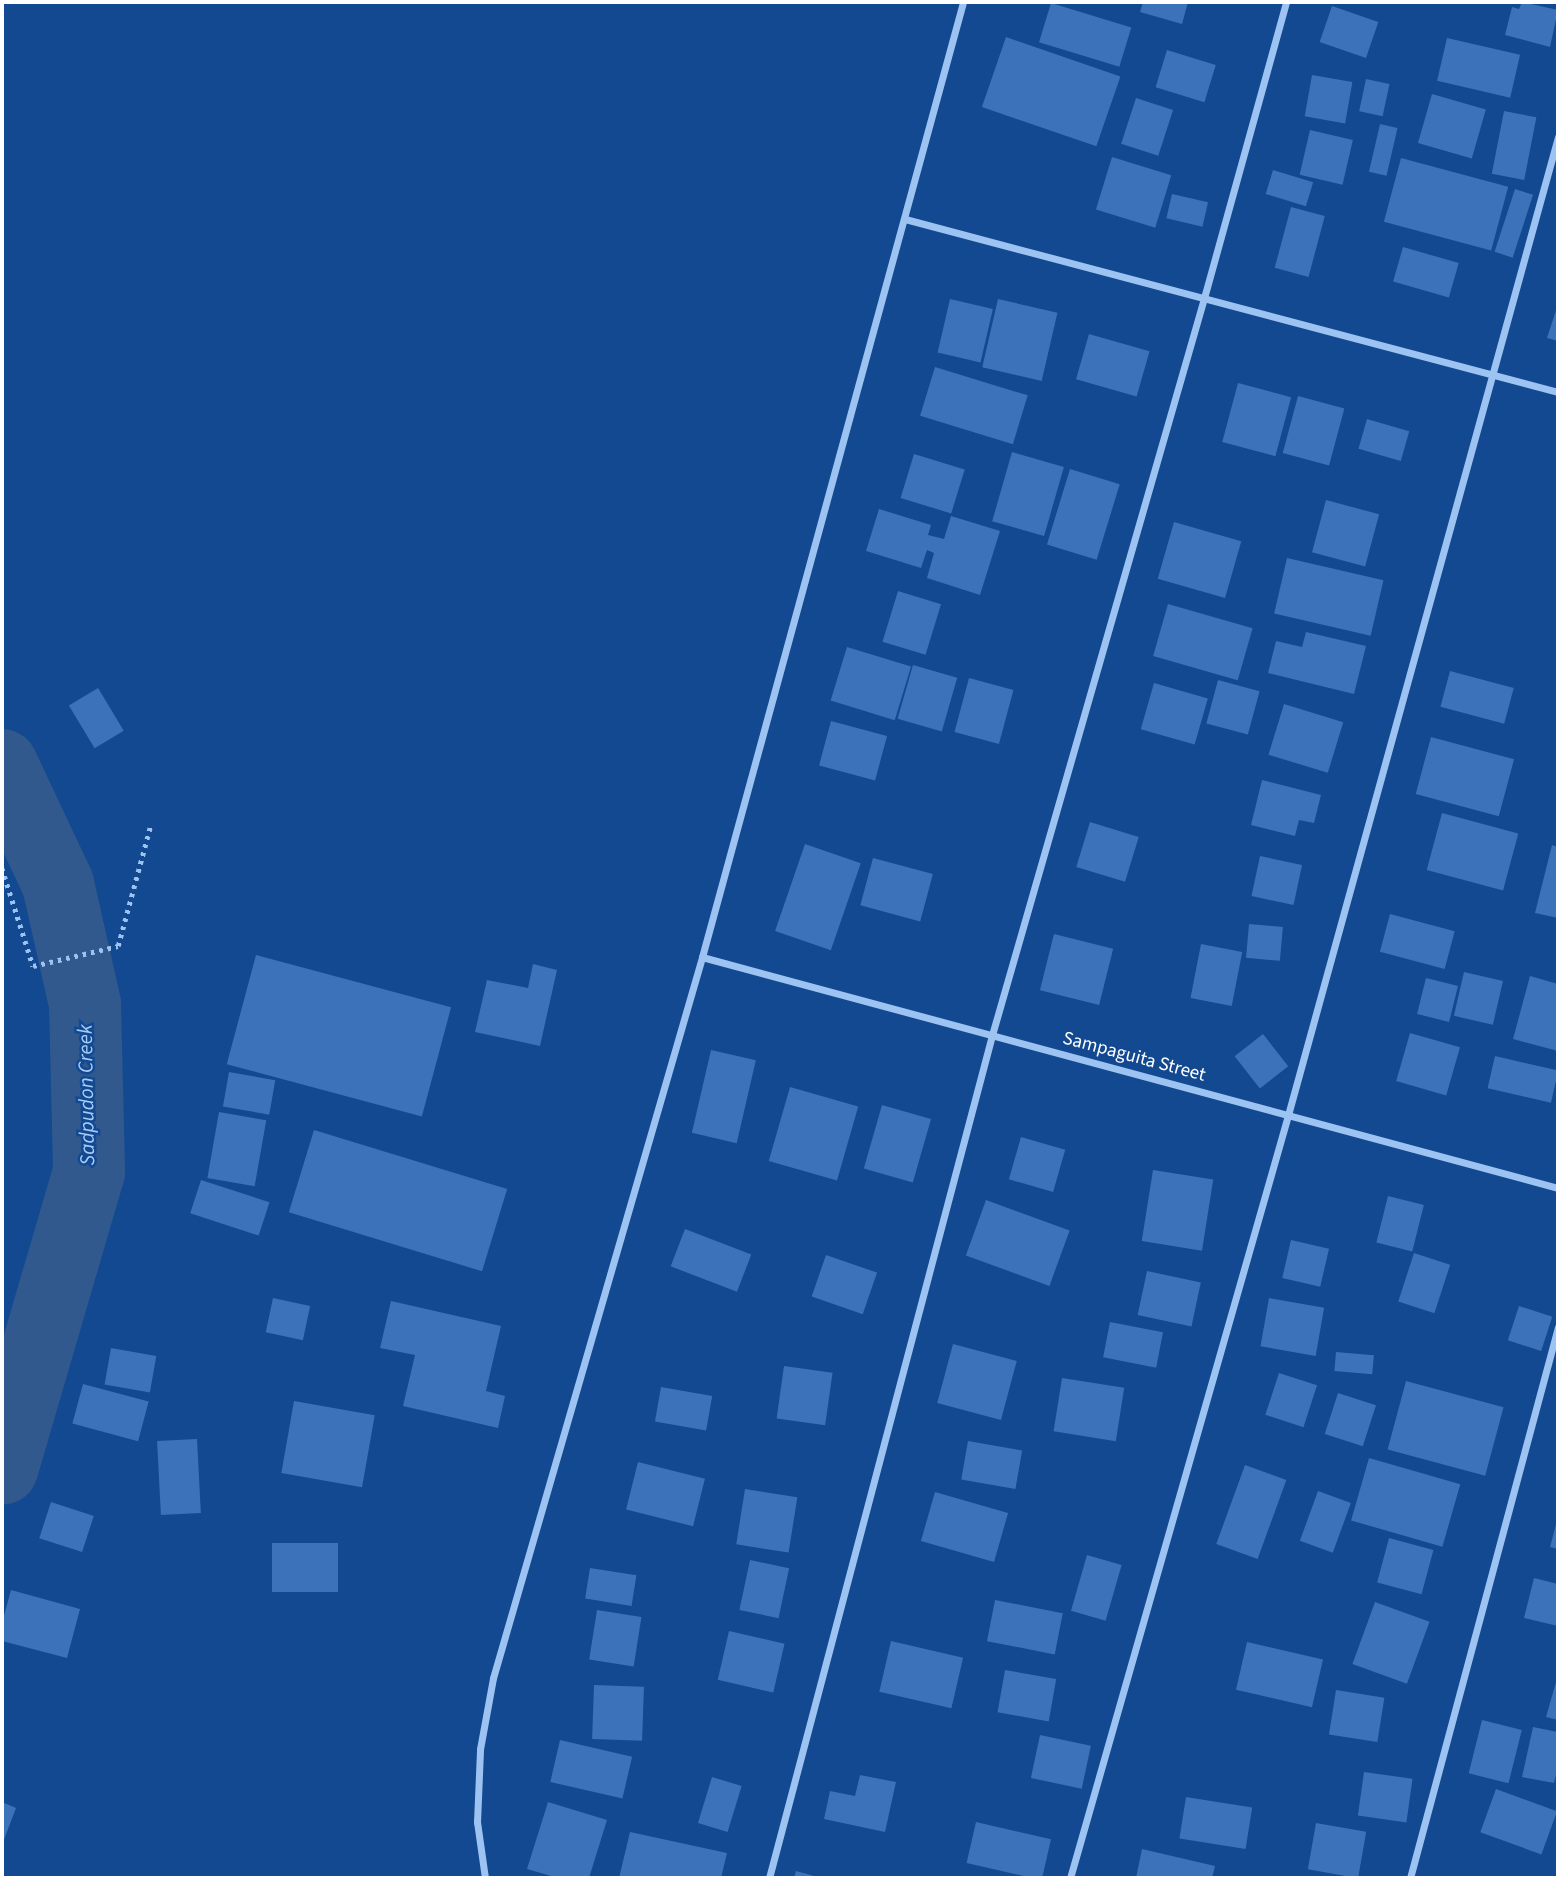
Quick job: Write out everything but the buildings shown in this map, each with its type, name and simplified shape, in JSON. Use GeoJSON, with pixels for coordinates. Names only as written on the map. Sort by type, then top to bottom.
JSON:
{"type":"FeatureCollection","features":[{"type":"Feature","properties":{"kind":"street"},"geometry":{"type":"LineString","coordinates":[[485,1878],[477,1822],[480,1749],[493,1678],[702,957],[963,2]]}},
{"type":"Feature","properties":{"kind":"street"},"geometry":{"type":"LineString","coordinates":[[769,1878],[992,1035],[1204,298],[1286,2]]}},
{"type":"Feature","properties":{"kind":"street"},"geometry":{"type":"LineString","coordinates":[[1070,1878],[1288,1115],[1558,137]]}},
{"type":"Feature","properties":{"kind":"street"},"geometry":{"type":"LineString","coordinates":[[905,219],[1558,392]]}},
{"type":"Feature","properties":{"kind":"street","name":"Sampaguita Street"},"geometry":{"type":"LineString","coordinates":[[702,957],[1558,1188]]}},
{"type":"Feature","properties":{"kind":"street"},"geometry":{"type":"LineString","coordinates":[[1410,1878],[1558,1327]]}},
{"type":"Feature","properties":{"kind":"path"},"geometry":{"type":"LineString","coordinates":[[2,868],[33,966],[118,946],[151,824]]}},
{"type":"Feature","properties":{"kind":"waterway","name":"Sadpudon Creek"},"geometry":{"type":"LineString","coordinates":[[2,765],[58,884],[85,1004],[89,1172],[2,1469]]}}]}
